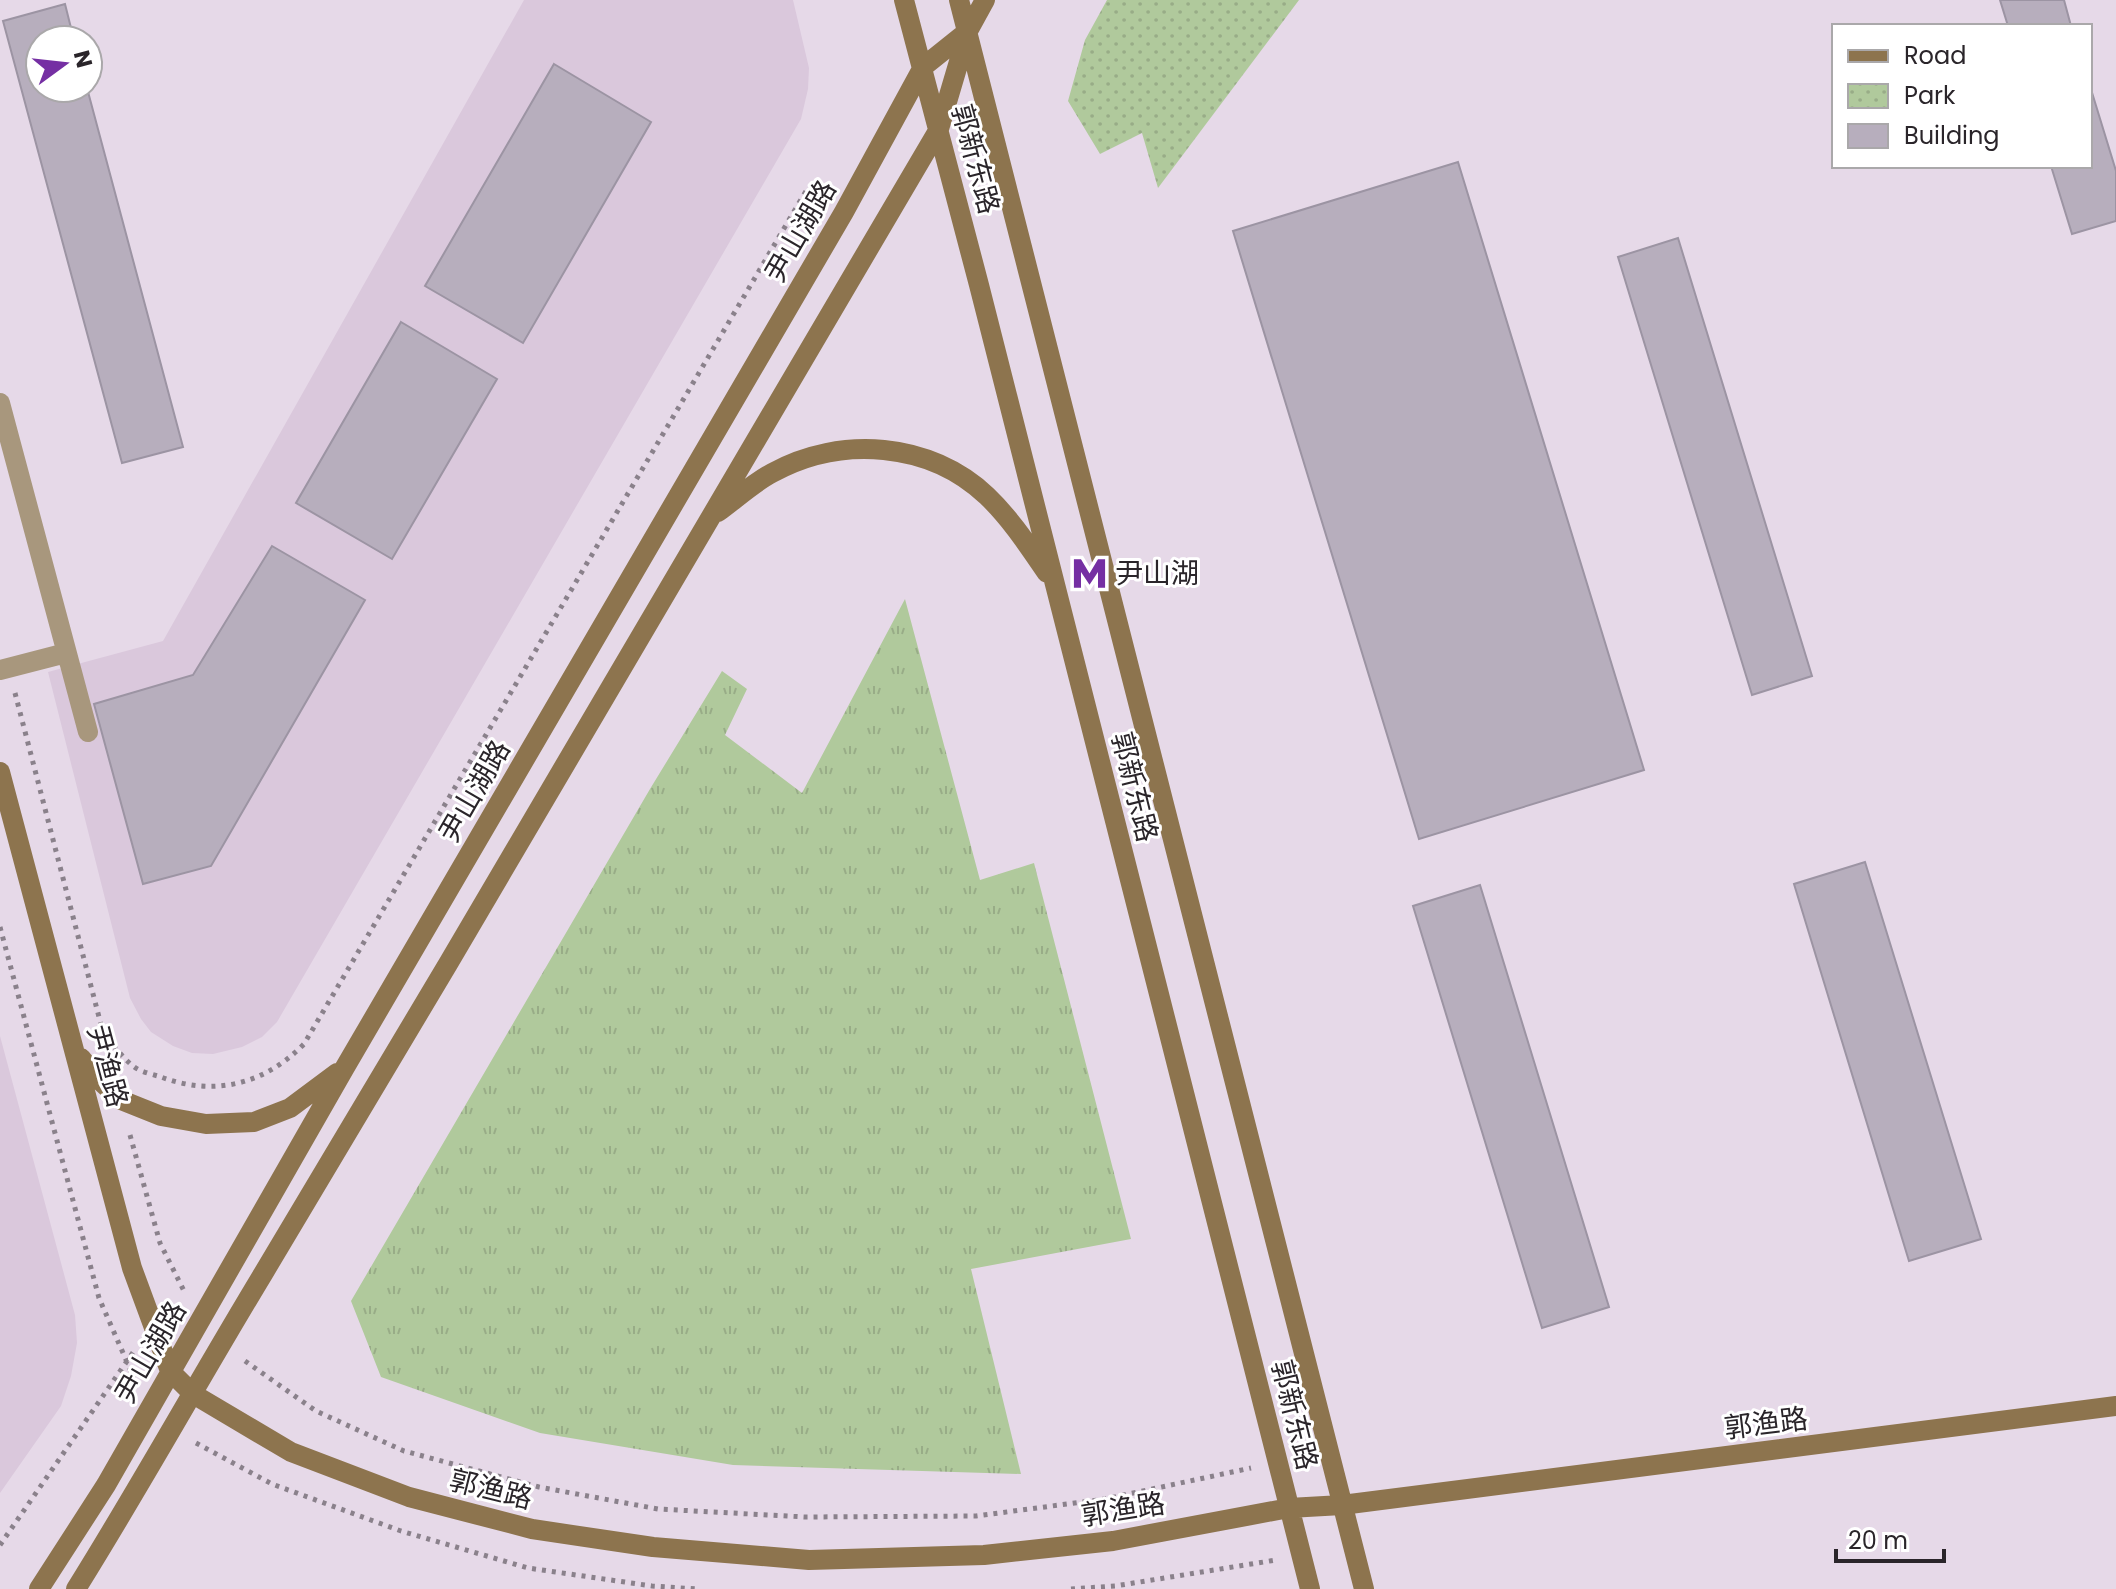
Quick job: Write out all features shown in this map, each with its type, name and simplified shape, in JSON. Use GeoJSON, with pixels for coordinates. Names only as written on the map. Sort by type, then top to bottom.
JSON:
{"type":"FeatureCollection","features":[{"type":"Feature","properties":{"kind":"main road","name":"郭新东路"},"geometry":{"type":"LineString","coordinates":[[904,0],[1310,1589]]}},
{"type":"Feature","properties":{"kind":"main road","name":"郭新东路"},"geometry":{"type":"LineString","coordinates":[[959,0],[1364,1589]]}},
{"type":"Feature","properties":{"kind":"main road","name":"尹山湖路"},"geometry":{"type":"LineString","coordinates":[[76,1589],[132,1501],[939,129],[968,31],[985,0]]}},
{"type":"Feature","properties":{"kind":"main road","name":"尹山湖路"},"geometry":{"type":"LineString","coordinates":[[39,1589],[106,1485],[344,1069],[836,226],[923,67],[968,31]]}},
{"type":"Feature","properties":{"kind":"main road"},"geometry":{"type":"LineString","coordinates":[[711,517],[772,473],[808,458],[845,450],[904,452],[933,461],[987,495],[1013,524],[1055,585]]}},
{"type":"Feature","properties":{"kind":"main road","name":"尹渔路"},"geometry":{"type":"LineString","coordinates":[[0,772],[132,1268],[170,1371]]}},
{"type":"Feature","properties":{"kind":"main road"},"geometry":{"type":"LineString","coordinates":[[75,1051],[97,1078],[121,1100],[161,1116],[206,1124],[254,1122],[290,1108],[344,1069]]}},
{"type":"Feature","properties":{"kind":"main road","name":"郭渔路"},"geometry":{"type":"LineString","coordinates":[[170,1371],[193,1394],[291,1452],[409,1497],[532,1529],[653,1547],[809,1560],[984,1555],[1113,1541],[1289,1508],[1342,1505],[2116,1406]]}},
{"type":"Feature","properties":{"kind":"lane"},"geometry":{"type":"LineString","coordinates":[[0,403],[88,732]]}},
{"type":"Feature","properties":{"kind":"lane"},"geometry":{"type":"LineString","coordinates":[[4,669],[66,653]]}},
{"type":"Feature","properties":{"kind":"path"},"geometry":{"type":"LineString","coordinates":[[104,1036],[134,1068],[174,1082],[210,1086],[237,1084],[261,1077],[285,1063],[304,1044],[806,191]]}},
{"type":"Feature","properties":{"kind":"path"},"geometry":{"type":"LineString","coordinates":[[4,669],[108,1049]]}},
{"type":"Feature","properties":{"kind":"path"},"geometry":{"type":"LineString","coordinates":[[0,927],[99,1298],[148,1411]]}},
{"type":"Feature","properties":{"kind":"path"},"geometry":{"type":"LineString","coordinates":[[121,1100],[160,1243],[200,1320]]}},
{"type":"Feature","properties":{"kind":"path"},"geometry":{"type":"LineString","coordinates":[[0,1545],[127,1360],[182,1286]]}},
{"type":"Feature","properties":{"kind":"path"},"geometry":{"type":"LineString","coordinates":[[222,1345],[316,1411],[404,1451],[539,1487],[658,1509],[805,1517],[976,1516],[1105,1499],[1278,1462]]}},
{"type":"Feature","properties":{"kind":"path"},"geometry":{"type":"LineString","coordinates":[[172,1431],[272,1484],[401,1531],[528,1568],[652,1586],[698,1589]]}},
{"type":"Feature","properties":{"kind":"path"},"geometry":{"type":"LineString","coordinates":[[1071,1589],[1115,1586],[1301,1556]]}},
{"type":"Feature","properties":{"kind":"shaded area"},"geometry":{"type":"Polygon","coordinates":[[[524,0],[793,0],[809,68],[801,119],[277,1022],[262,1037],[242,1047],[213,1054],[192,1053],[173,1046],[151,1032],[130,998],[48,672],[163,641],[524,0]]]}},
{"type":"Feature","properties":{"kind":"shaded area"},"geometry":{"type":"Polygon","coordinates":[[[0,1036],[75,1315],[77,1343],[61,1406],[0,1493],[0,1036]]]}},
{"type":"Feature","properties":{"kind":"green space"},"geometry":{"type":"Polygon","coordinates":[[[1107,0],[1299,0],[1158,188],[1142,133],[1100,154],[1068,101],[1085,40],[1107,0]]]}},
{"type":"Feature","properties":{"kind":"green space"},"geometry":{"type":"Polygon","coordinates":[[[905,599],[980,880],[1034,863],[1131,1239],[971,1269],[1021,1474],[733,1465],[540,1433],[381,1377],[351,1301],[722,671],[747,689],[725,735],[802,793],[905,599]]]}},
{"type":"Feature","properties":{"kind":"building"},"geometry":{"type":"Polygon","coordinates":[[[2000,0],[2064,0],[2070,24],[2007,24],[2000,0]]]}},
{"type":"Feature","properties":{"kind":"building"},"geometry":{"type":"Polygon","coordinates":[[[65,4],[70,24],[24,24],[24,99],[3,21],[65,4]]]}},
{"type":"Feature","properties":{"kind":"building"},"geometry":{"type":"Polygon","coordinates":[[[554,64],[651,122],[523,343],[425,286],[554,64]]]}},
{"type":"Feature","properties":{"kind":"building"},"geometry":{"type":"Polygon","coordinates":[[[2092,93],[2116,171],[2116,221],[2072,234],[2052,168],[2092,168],[2092,93]]]}},
{"type":"Feature","properties":{"kind":"building"},"geometry":{"type":"Polygon","coordinates":[[[25,104],[91,104],[183,447],[122,463],[25,104]]]}},
{"type":"Feature","properties":{"kind":"building"},"geometry":{"type":"Polygon","coordinates":[[[1458,162],[1644,770],[1419,839],[1233,231],[1458,162]]]}},
{"type":"Feature","properties":{"kind":"building"},"geometry":{"type":"Polygon","coordinates":[[[1678,238],[1812,676],[1752,695],[1618,257],[1678,238]]]}},
{"type":"Feature","properties":{"kind":"building"},"geometry":{"type":"Polygon","coordinates":[[[401,322],[497,379],[392,559],[296,503],[401,322]]]}},
{"type":"Feature","properties":{"kind":"building"},"geometry":{"type":"Polygon","coordinates":[[[272,546],[365,600],[211,866],[143,884],[94,704],[193,675],[272,546]]]}},
{"type":"Feature","properties":{"kind":"building"},"geometry":{"type":"Polygon","coordinates":[[[1865,862],[1981,1239],[1909,1261],[1794,884],[1865,862]]]}},
{"type":"Feature","properties":{"kind":"building"},"geometry":{"type":"Polygon","coordinates":[[[1480,885],[1609,1307],[1542,1328],[1413,906],[1480,885]]]}},
{"type":"Feature","properties":{"kind":"place","name":"尹山湖"},"geometry":{"type":"Point","coordinates":[1089,573]}}]}
